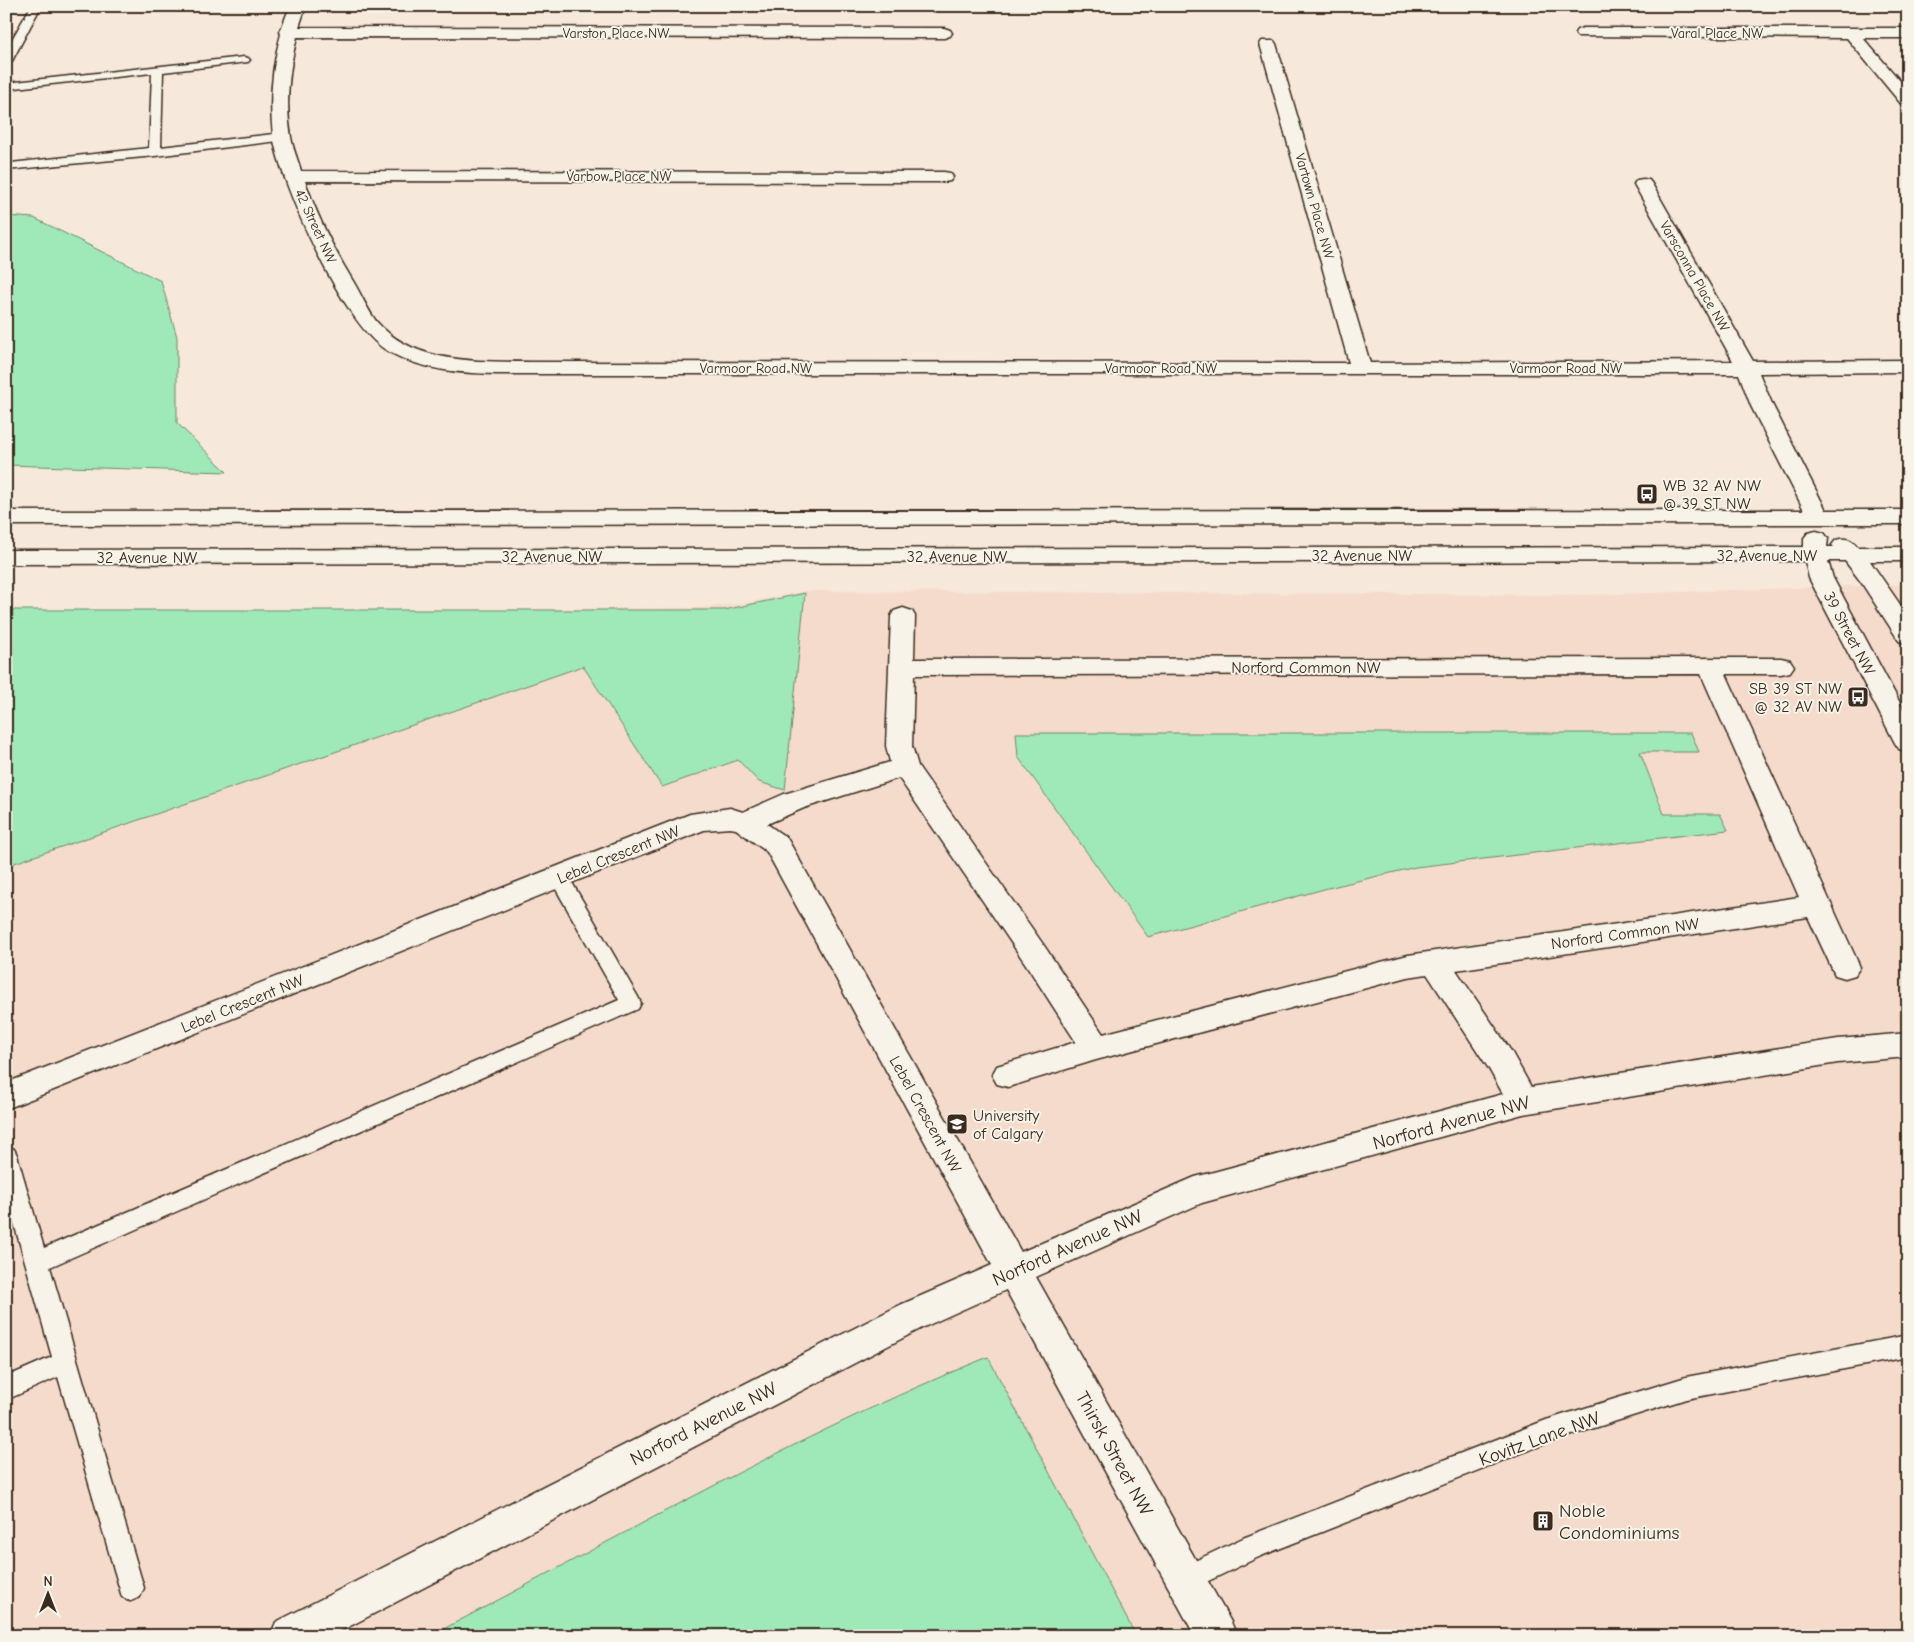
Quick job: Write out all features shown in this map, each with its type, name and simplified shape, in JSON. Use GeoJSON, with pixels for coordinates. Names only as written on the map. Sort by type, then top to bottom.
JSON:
{"type":"FeatureCollection","features":[{"type":"Feature","properties":{"kind":"street","name":"42 Street NW"},"geometry":{"type":"LineString","coordinates":[[298,6],[288,32],[282,66],[282,137],[302,202],[331,262],[369,325],[385,340],[415,356]]}},
{"type":"Feature","properties":{"kind":"street","name":"Varston Place NW"},"geometry":{"type":"LineString","coordinates":[[288,32],[944,33]]}},
{"type":"Feature","properties":{"kind":"street","name":"Varal Place NW"},"geometry":{"type":"LineString","coordinates":[[1584,33],[1908,33]]}},
{"type":"Feature","properties":{"kind":"street"},"geometry":{"type":"LineString","coordinates":[[1851,33],[1908,101]]}},
{"type":"Feature","properties":{"kind":"street","name":"Vartown Place NW"},"geometry":{"type":"LineString","coordinates":[[1268,44],[1361,368]]}},
{"type":"Feature","properties":{"kind":"street","name":"Varbow Place NW"},"geometry":{"type":"LineString","coordinates":[[294,176],[944,177]]}},
{"type":"Feature","properties":{"kind":"street","name":"Varsconna Place NW"},"geometry":{"type":"LineString","coordinates":[[1643,184],[1747,368]]}},
{"type":"Feature","properties":{"kind":"street","name":"Varmoor Road NW"},"geometry":{"type":"LineString","coordinates":[[415,356],[450,364],[534,368],[1747,368],[1908,366]]}},
{"type":"Feature","properties":{"kind":"street","name":"39 Street NW"},"geometry":{"type":"LineString","coordinates":[[1747,368],[1754,388],[1818,516],[1871,578],[1908,636]]}},
{"type":"Feature","properties":{"kind":"street","name":"39 Street NW"},"geometry":{"type":"LineString","coordinates":[[1818,516],[1814,555],[1821,578],[1908,743]]}},
{"type":"Feature","properties":{"kind":"street"},"geometry":{"type":"LineString","coordinates":[[6,518],[1908,517]]}},
{"type":"Feature","properties":{"kind":"street","name":"32 Avenue NW"},"geometry":{"type":"LineString","coordinates":[[6,557],[1908,554]]}},
{"type":"Feature","properties":{"kind":"street"},"geometry":{"type":"LineString","coordinates":[[903,616],[899,746],[905,767],[1035,955],[1096,1048]]}},
{"type":"Feature","properties":{"kind":"street"},"geometry":{"type":"LineString","coordinates":[[1710,666],[1845,967]]}},
{"type":"Feature","properties":{"kind":"street","name":"Norford Common NW"},"geometry":{"type":"LineString","coordinates":[[902,667],[1781,666]]}},
{"type":"Feature","properties":{"kind":"street"},"geometry":{"type":"LineString","coordinates":[[745,822],[794,801],[905,767]]}},
{"type":"Feature","properties":{"kind":"street","name":"Lebel Crescent NW"},"geometry":{"type":"LineString","coordinates":[[6,1096],[700,821],[730,818],[745,822],[777,846],[1012,1270]]}},
{"type":"Feature","properties":{"kind":"street","name":"Norford Common NW"},"geometry":{"type":"LineString","coordinates":[[1008,1075],[1096,1048],[1408,966],[1816,905]]}},
{"type":"Feature","properties":{"kind":"street"},"geometry":{"type":"LineString","coordinates":[[1434,961],[1500,1060],[1524,1101]]}},
{"type":"Feature","properties":{"kind":"street","name":"Norford Avenue NW"},"geometry":{"type":"LineString","coordinates":[[290,1636],[912,1316],[1012,1270],[1194,1191],[1524,1101],[1838,1051],[1908,1046]]}},
{"type":"Feature","properties":{"kind":"street","name":"Thirsk Street NW"},"geometry":{"type":"LineString","coordinates":[[1012,1270],[1217,1636]]}},
{"type":"Feature","properties":{"kind":"lane"},"geometry":{"type":"LineString","coordinates":[[6,62],[36,6]]}},
{"type":"Feature","properties":{"kind":"lane"},"geometry":{"type":"LineString","coordinates":[[6,86],[244,60]]}},
{"type":"Feature","properties":{"kind":"lane"},"geometry":{"type":"LineString","coordinates":[[155,152],[158,69]]}},
{"type":"Feature","properties":{"kind":"lane"},"geometry":{"type":"LineString","coordinates":[[6,166],[155,152],[282,137]]}},
{"type":"Feature","properties":{"kind":"lane"},"geometry":{"type":"LineString","coordinates":[[37,1262],[631,1004],[559,877]]}},
{"type":"Feature","properties":{"kind":"lane"},"geometry":{"type":"LineString","coordinates":[[6,1155],[131,1588]]}},
{"type":"Feature","properties":{"kind":"lane","name":"Kovitz Lane NW"},"geometry":{"type":"LineString","coordinates":[[1185,1579],[1252,1547],[1546,1432],[1686,1388],[1908,1346]]}},
{"type":"Feature","properties":{"kind":"lane"},"geometry":{"type":"LineString","coordinates":[[6,1389],[66,1362]]}},
{"type":"Feature","properties":{"kind":"shaded area","name":"University of Calgary"},"geometry":{"type":"Polygon","coordinates":[[[1908,584],[1908,1636],[6,1636],[6,613],[699,608],[740,604],[806,591],[1590,595],[1908,584]]]}},
{"type":"Feature","properties":{"kind":"green space"},"geometry":{"type":"Polygon","coordinates":[[[6,216],[34,218],[161,281],[177,337],[177,423],[227,472],[6,465],[6,216]]]}},
{"type":"Feature","properties":{"kind":"green space"},"geometry":{"type":"Polygon","coordinates":[[[805,593],[785,790],[759,782],[738,760],[662,787],[583,666],[6,866],[6,610],[724,610],[805,593]]]}},
{"type":"Feature","properties":{"kind":"green space"},"geometry":{"type":"Polygon","coordinates":[[[1016,733],[1691,733],[1699,752],[1640,752],[1664,814],[1720,814],[1728,830],[1416,867],[1328,888],[1148,937],[1018,757],[1016,733]]]}},
{"type":"Feature","properties":{"kind":"green space"},"geometry":{"type":"Polygon","coordinates":[[[988,1357],[1136,1636],[430,1636],[776,1454],[916,1387],[988,1357]]]}},
{"type":"Feature","properties":{"kind":"place","name":"WB 32 AV NW @ 39 ST NW"},"geometry":{"type":"Point","coordinates":[1647,494]}},
{"type":"Feature","properties":{"kind":"place","name":"SB 39 ST NW @ 32 AV NW"},"geometry":{"type":"Point","coordinates":[1858,697]}},
{"type":"Feature","properties":{"kind":"place","name":"University of Calgary"},"geometry":{"type":"Point","coordinates":[957,1124]}},
{"type":"Feature","properties":{"kind":"place","name":"Noble Condominiums"},"geometry":{"type":"Point","coordinates":[1543,1521]}}]}
